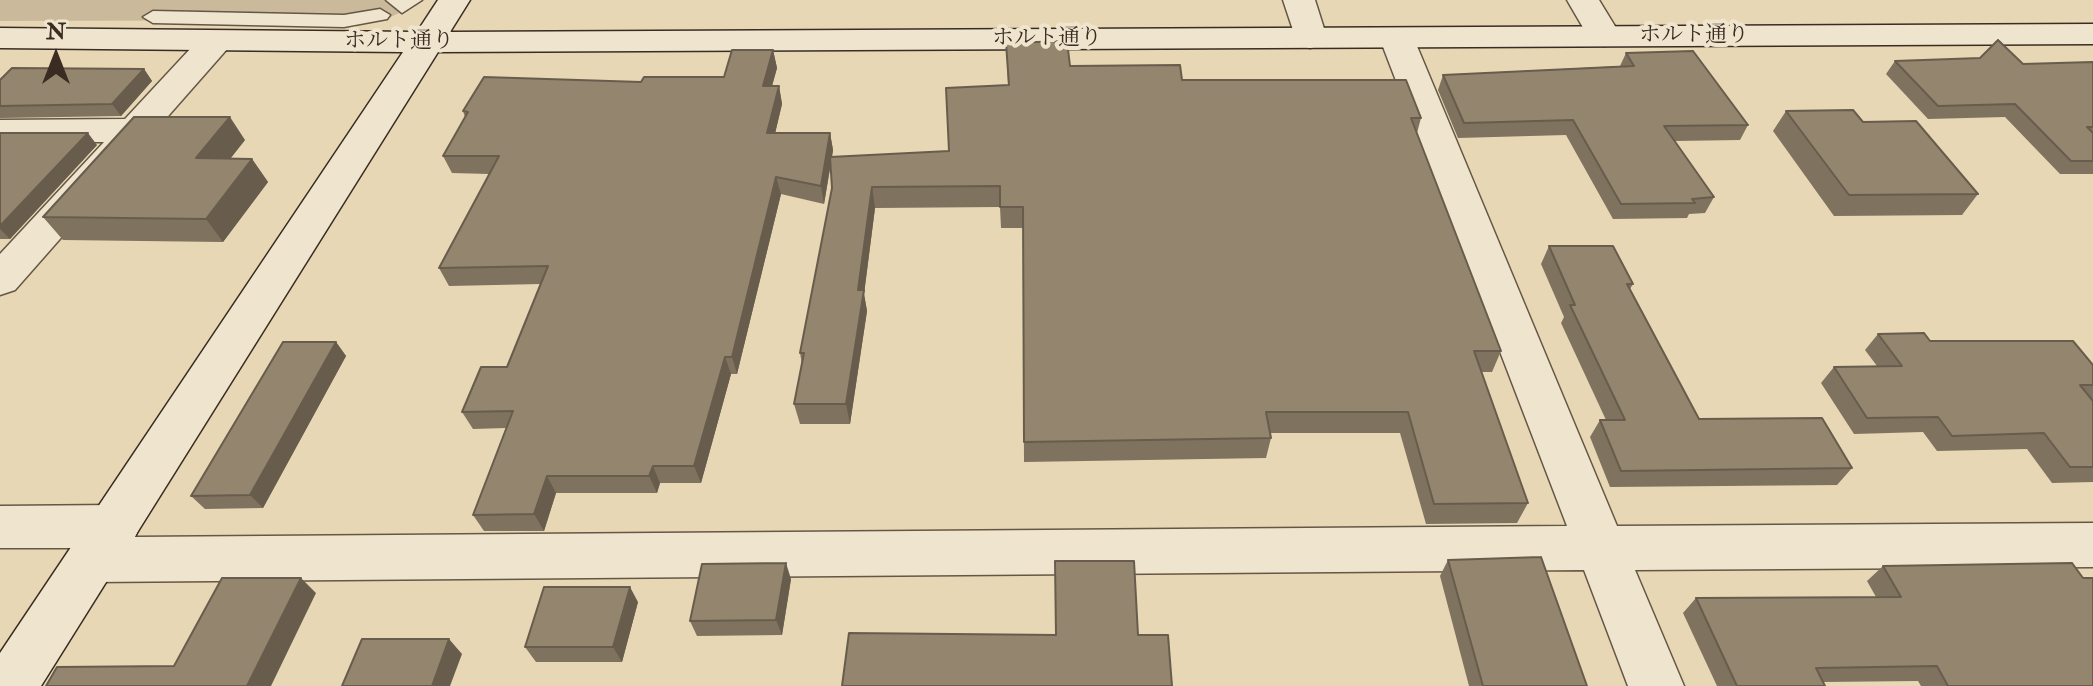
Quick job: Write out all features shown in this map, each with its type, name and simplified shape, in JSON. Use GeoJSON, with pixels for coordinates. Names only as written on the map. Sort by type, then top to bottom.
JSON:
{"type":"FeatureCollection","features":[{"type":"Feature","properties":{"kind":"street"},"geometry":{"type":"LineString","coordinates":[[10,686],[454,0]]}},
{"type":"Feature","properties":{"kind":"street"},"geometry":{"type":"LineString","coordinates":[[1299,0],[1310,38]]}},
{"type":"Feature","properties":{"kind":"street"},"geometry":{"type":"LineString","coordinates":[[1583,0],[1604,36]]}},
{"type":"Feature","properties":{"kind":"street","name":"ホルト通り"},"geometry":{"type":"LineString","coordinates":[[0,38],[142,28],[216,41],[427,42],[2093,34]]}},
{"type":"Feature","properties":{"kind":"street"},"geometry":{"type":"LineString","coordinates":[[1397,39],[1656,686]]}},
{"type":"Feature","properties":{"kind":"street"},"geometry":{"type":"LineString","coordinates":[[0,280],[13,249],[133,130],[216,41]]}},
{"type":"Feature","properties":{"kind":"street"},"geometry":{"type":"LineString","coordinates":[[0,131],[133,130]]}},
{"type":"Feature","properties":{"kind":"street"},"geometry":{"type":"LineString","coordinates":[[0,527],[104,543],[2093,545]]}},
{"type":"Feature","properties":{"kind":"lane"},"geometry":{"type":"LineString","coordinates":[[142,28],[171,0]]}},
{"type":"Feature","properties":{"kind":"lane"},"geometry":{"type":"LineString","coordinates":[[363,0],[380,15]]}},
{"type":"Feature","properties":{"kind":"lane"},"geometry":{"type":"LineString","coordinates":[[142,28],[344,21],[380,15],[403,2]]}},
{"type":"Feature","properties":{"kind":"shaded area"},"geometry":{"type":"Polygon","coordinates":[[[0,0],[425,0],[385,20],[0,21],[0,0]]]}},
{"type":"Feature","properties":{"kind":"building"},"geometry":{"type":"Polygon","coordinates":[[[1998,40],[2023,64],[2093,62],[2093,127],[2087,127],[2093,133],[2093,161],[2071,161],[2015,104],[1938,106],[1895,61],[1980,58],[1998,40]]]}},
{"type":"Feature","properties":{"kind":"building"},"geometry":{"type":"Polygon","coordinates":[[[1067,41],[1070,66],[1180,65],[1182,80],[1406,80],[1421,118],[1411,118],[1501,351],[1474,351],[1528,503],[1434,504],[1408,412],[1266,412],[1271,438],[1024,442],[1023,207],[1000,207],[1000,186],[872,187],[858,290],[864,290],[846,404],[794,404],[804,353],[800,353],[832,188],[830,157],[949,151],[946,88],[1009,85],[1006,43],[1067,41]]]}},
{"type":"Feature","properties":{"kind":"building"},"geometry":{"type":"Polygon","coordinates":[[[732,50],[773,50],[763,86],[779,86],[767,133],[830,133],[821,186],[776,177],[732,357],[725,357],[694,466],[653,466],[649,476],[547,476],[534,514],[473,515],[513,411],[462,412],[481,367],[507,367],[548,266],[439,268],[499,156],[443,156],[468,112],[463,111],[484,77],[641,82],[644,77],[724,77],[732,50]]]}},
{"type":"Feature","properties":{"kind":"building"},"geometry":{"type":"Polygon","coordinates":[[[1693,51],[1748,125],[1664,126],[1714,197],[1692,199],[1695,203],[1621,204],[1573,120],[1464,123],[1443,75],[1634,66],[1626,53],[1693,51]]]}},
{"type":"Feature","properties":{"kind":"building"},"geometry":{"type":"Polygon","coordinates":[[[12,68],[144,69],[112,104],[0,106],[0,80],[12,68]]]}},
{"type":"Feature","properties":{"kind":"building"},"geometry":{"type":"Polygon","coordinates":[[[1853,110],[1863,122],[1916,121],[1978,194],[1849,195],[1786,111],[1853,110]]]}},
{"type":"Feature","properties":{"kind":"building"},"geometry":{"type":"Polygon","coordinates":[[[134,117],[230,117],[196,158],[252,159],[206,219],[43,217],[134,117]]]}},
{"type":"Feature","properties":{"kind":"building"},"geometry":{"type":"Polygon","coordinates":[[[0,133],[88,133],[0,226],[0,133]]]}},
{"type":"Feature","properties":{"kind":"building"},"geometry":{"type":"Polygon","coordinates":[[[1549,246],[1613,246],[1633,284],[1627,284],[1699,419],[1822,418],[1852,468],[1621,471],[1600,420],[1625,420],[1570,305],[1575,305],[1549,246]]]}},
{"type":"Feature","properties":{"kind":"building"},"geometry":{"type":"Polygon","coordinates":[[[1924,333],[1930,341],[2073,341],[2093,365],[2093,385],[2080,385],[2093,401],[2093,467],[2070,467],[2044,433],[1952,436],[1938,417],[1867,418],[1834,367],[1902,366],[1878,334],[1924,333]]]}},
{"type":"Feature","properties":{"kind":"building"},"geometry":{"type":"Polygon","coordinates":[[[283,342],[336,342],[250,495],[191,496],[283,342]]]}},
{"type":"Feature","properties":{"kind":"building"},"geometry":{"type":"Polygon","coordinates":[[[1541,557],[1587,686],[1483,686],[1448,560],[1541,557]]]}},
{"type":"Feature","properties":{"kind":"building"},"geometry":{"type":"Polygon","coordinates":[[[1055,561],[1134,561],[1138,635],[1168,635],[1172,686],[842,686],[849,633],[1056,635],[1055,561]]]}},
{"type":"Feature","properties":{"kind":"building"},"geometry":{"type":"Polygon","coordinates":[[[786,563],[776,620],[690,621],[702,564],[786,563]]]}},
{"type":"Feature","properties":{"kind":"building"},"geometry":{"type":"Polygon","coordinates":[[[2072,563],[2083,578],[2093,578],[2093,686],[1948,686],[1937,666],[1816,668],[1825,686],[1737,686],[1696,598],[1901,597],[1883,566],[2072,563]]]}},
{"type":"Feature","properties":{"kind":"building"},"geometry":{"type":"Polygon","coordinates":[[[222,578],[301,578],[247,686],[46,686],[57,667],[174,666],[222,578]]]}},
{"type":"Feature","properties":{"kind":"building"},"geometry":{"type":"Polygon","coordinates":[[[544,587],[630,587],[613,647],[525,647],[544,587]]]}},
{"type":"Feature","properties":{"kind":"building"},"geometry":{"type":"Polygon","coordinates":[[[362,639],[449,639],[432,686],[342,686],[362,639]]]}}]}
